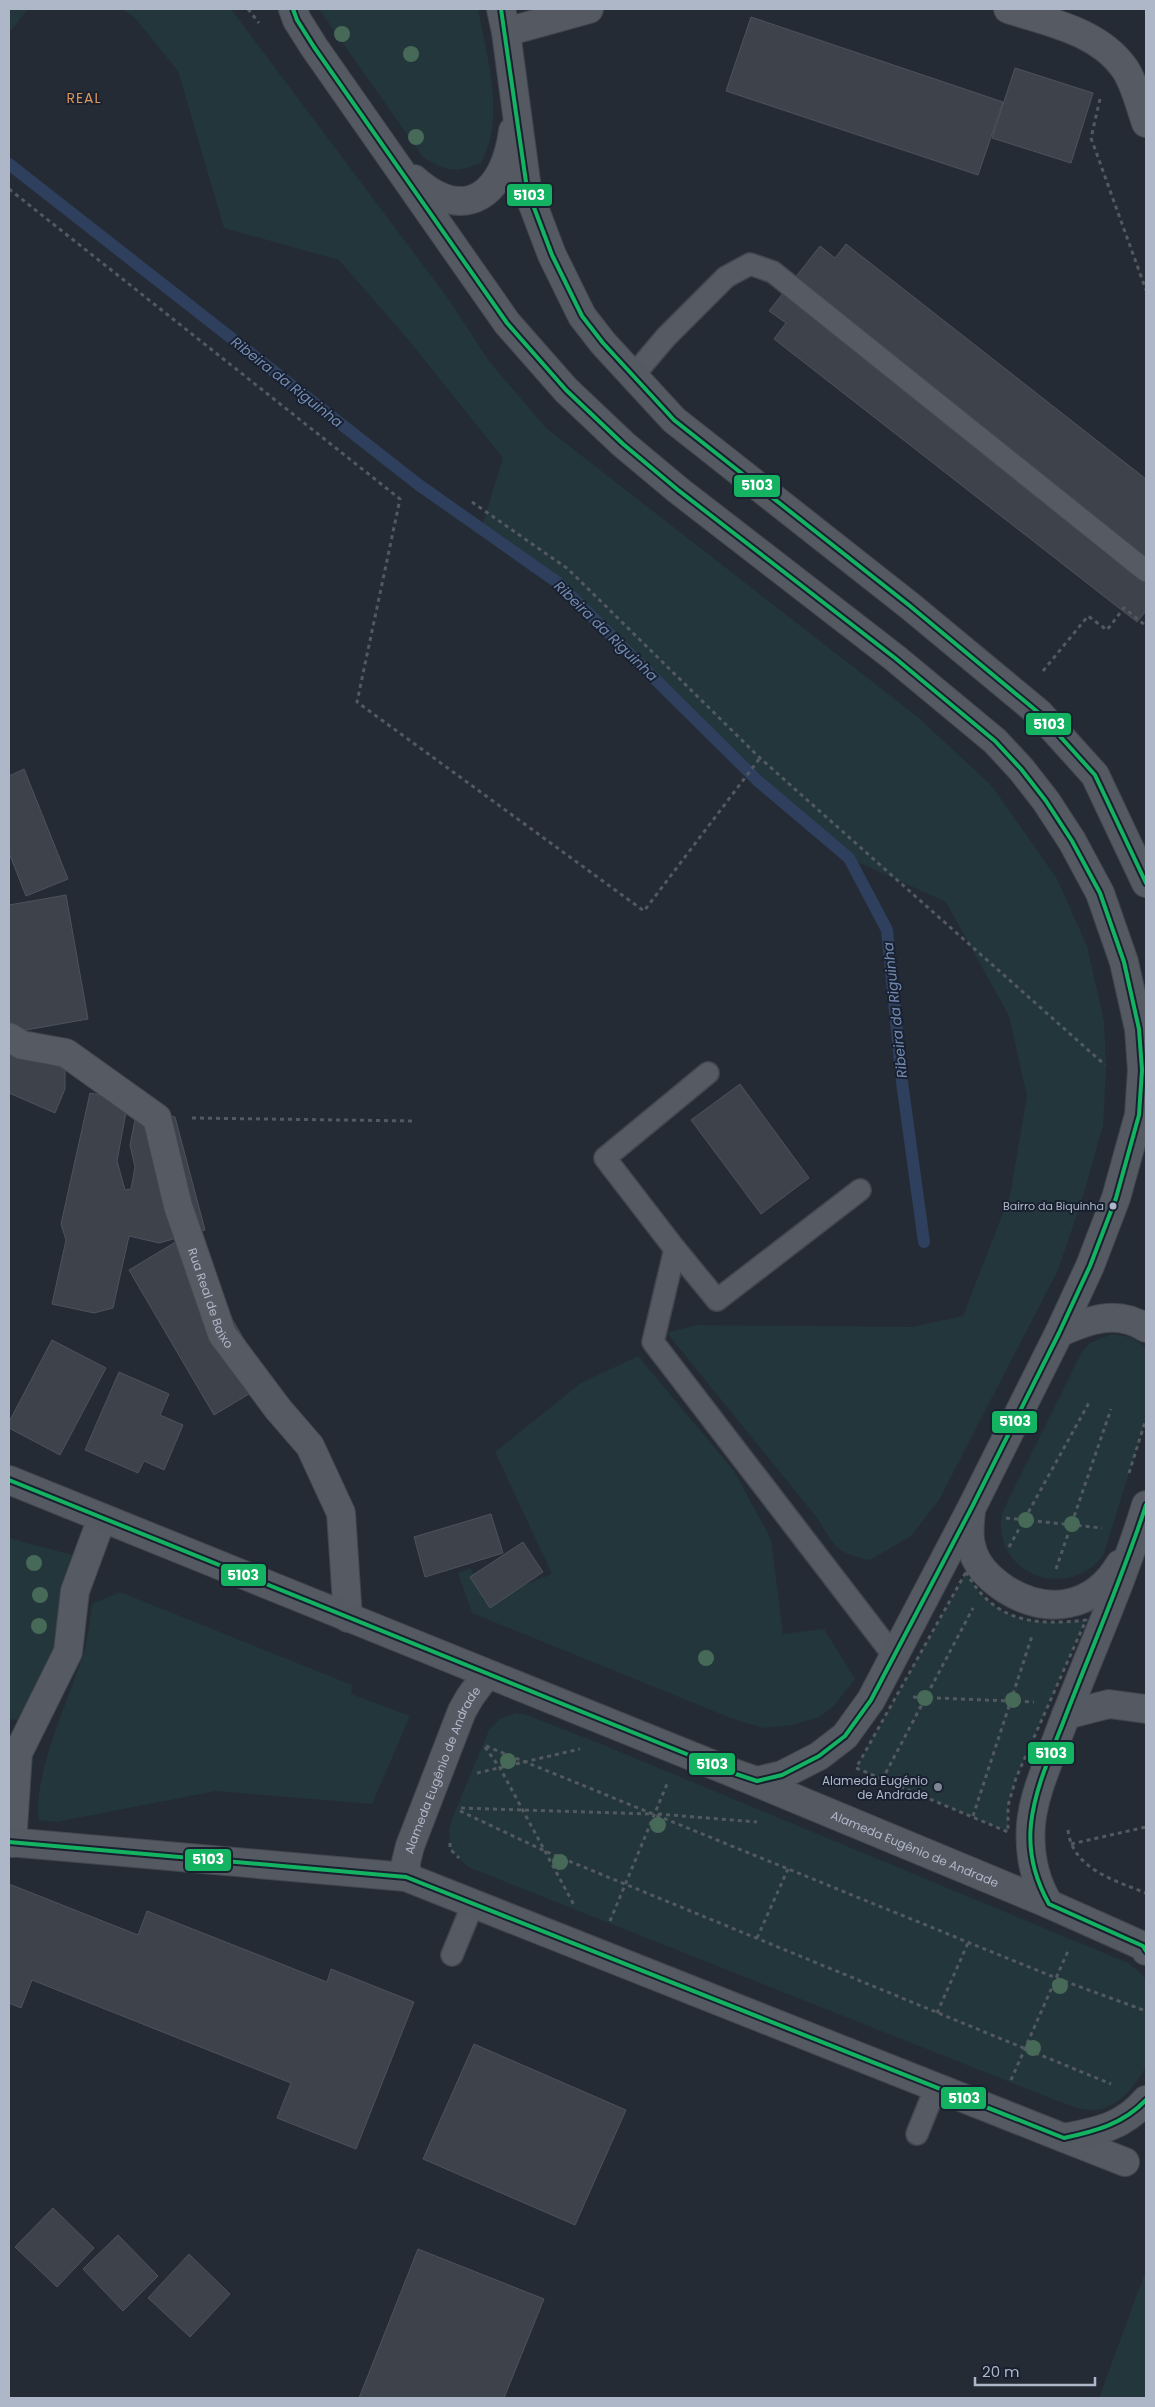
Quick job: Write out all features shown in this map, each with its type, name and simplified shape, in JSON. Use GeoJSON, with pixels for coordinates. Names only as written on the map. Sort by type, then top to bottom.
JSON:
{"type":"FeatureCollection","features":[{"type":"Feature","properties":{"kind":"street"},"geometry":{"type":"LineString","coordinates":[[293,9],[297,20],[314,47],[507,323],[566,390],[623,444],[678,490],[895,658],[995,741],[1021,769],[1046,801],[1072,841],[1100,893],[1124,962],[1139,1029],[1142,1070],[1139,1115],[1116,1198],[1090,1266],[1059,1333],[972,1507],[871,1700],[845,1736],[819,1756],[782,1775],[757,1782],[736,1774]]}},
{"type":"Feature","properties":{"kind":"street"},"geometry":{"type":"LineString","coordinates":[[589,9],[504,20],[527,188],[552,255],[582,316],[602,343],[674,420],[910,606],[1039,713],[1095,775],[1146,884]]}},
{"type":"Feature","properties":{"kind":"street"},"geometry":{"type":"LineString","coordinates":[[1008,9],[1076,32],[1098,42],[1125,70],[1144,110]]}},
{"type":"Feature","properties":{"kind":"street"},"geometry":{"type":"LineString","coordinates":[[396,164],[427,191],[449,201],[470,200],[492,189],[505,165],[512,138],[516,104]]}},
{"type":"Feature","properties":{"kind":"street"},"geometry":{"type":"LineString","coordinates":[[9,1037],[22,1045],[66,1053],[157,1118]]}},
{"type":"Feature","properties":{"kind":"street","name":"Rua Real de Baixo"},"geometry":{"type":"LineString","coordinates":[[157,1118],[178,1206],[222,1334],[278,1409],[310,1446],[341,1513],[348,1618]]}},
{"type":"Feature","properties":{"kind":"street"},"geometry":{"type":"LineString","coordinates":[[1059,1333],[1087,1321],[1108,1317],[1123,1318],[1146,1328]]}},
{"type":"Feature","properties":{"kind":"street"},"geometry":{"type":"LineString","coordinates":[[9,1480],[487,1674]]}},
{"type":"Feature","properties":{"kind":"street"},"geometry":{"type":"LineString","coordinates":[[972,1507],[969,1527],[970,1544],[982,1569],[992,1580],[1014,1595],[1035,1603],[1067,1605],[1095,1592],[1112,1579],[1124,1533],[1146,1505]]}},
{"type":"Feature","properties":{"kind":"street"},"geometry":{"type":"LineString","coordinates":[[102,1518],[75,1591],[68,1652],[18,1752],[10,1842],[406,1877],[1125,2162]]}},
{"type":"Feature","properties":{"kind":"street"},"geometry":{"type":"LineString","coordinates":[[1049,1904],[1042,1892],[1033,1865],[1019,1836],[1035,1800],[1058,1709],[1106,1618],[1124,1533]]}},
{"type":"Feature","properties":{"kind":"street","name":"Alameda Eugênio de Andrade"},"geometry":{"type":"LineString","coordinates":[[406,1877],[406,1862],[410,1846],[455,1729],[470,1697],[487,1674],[736,1774],[1049,1904],[1145,1948]]}},
{"type":"Feature","properties":{"kind":"street"},"geometry":{"type":"LineString","coordinates":[[1058,1709],[1109,1704],[1146,1709]]}},
{"type":"Feature","properties":{"kind":"street"},"geometry":{"type":"LineString","coordinates":[[1064,2138],[1094,2132],[1124,2121],[1146,2100]]}},
{"type":"Feature","properties":{"kind":"lane"},"geometry":{"type":"LineString","coordinates":[[633,376],[666,337],[726,277],[750,264],[773,272],[1146,571]]}},
{"type":"Feature","properties":{"kind":"lane"},"geometry":{"type":"LineString","coordinates":[[708,1073],[605,1158],[717,1300],[860,1190]]}},
{"type":"Feature","properties":{"kind":"lane"},"geometry":{"type":"LineString","coordinates":[[675,1249],[653,1342],[894,1656]]}},
{"type":"Feature","properties":{"kind":"lane"},"geometry":{"type":"LineString","coordinates":[[452,1955],[474,1904]]}},
{"type":"Feature","properties":{"kind":"lane"},"geometry":{"type":"LineString","coordinates":[[917,2134],[936,2088]]}},
{"type":"Feature","properties":{"kind":"path"},"geometry":{"type":"LineString","coordinates":[[248,9],[260,25]]}},
{"type":"Feature","properties":{"kind":"path"},"geometry":{"type":"LineString","coordinates":[[1100,96],[1091,138],[1146,290]]}},
{"type":"Feature","properties":{"kind":"path"},"geometry":{"type":"LineString","coordinates":[[9,189],[400,499],[357,702],[644,911],[760,758]]}},
{"type":"Feature","properties":{"kind":"path"},"geometry":{"type":"LineString","coordinates":[[472,502],[568,569],[760,758],[1141,1097]]}},
{"type":"Feature","properties":{"kind":"path"},"geometry":{"type":"LineString","coordinates":[[1021,697],[1088,616],[1107,630],[1124,608],[1146,626]]}},
{"type":"Feature","properties":{"kind":"path"},"geometry":{"type":"LineString","coordinates":[[157,1118],[415,1121]]}},
{"type":"Feature","properties":{"kind":"path"},"geometry":{"type":"LineString","coordinates":[[1003,1545],[1006,1552],[1026,1520],[1090,1401]]}},
{"type":"Feature","properties":{"kind":"path"},"geometry":{"type":"LineString","coordinates":[[1056,1570],[1111,1409]]}},
{"type":"Feature","properties":{"kind":"path"},"geometry":{"type":"LineString","coordinates":[[1129,1474],[1146,1419]]}},
{"type":"Feature","properties":{"kind":"path"},"geometry":{"type":"LineString","coordinates":[[1001,1517],[1072,1524],[1124,1533]]}},
{"type":"Feature","properties":{"kind":"path"},"geometry":{"type":"LineString","coordinates":[[1019,1836],[1006,1819],[1011,1793],[1058,1709],[1086,1620],[1054,1624],[1025,1620],[1004,1612],[981,1593],[966,1572],[856,1768],[1019,1836],[1055,1845],[1072,1844],[1146,1826]]}},
{"type":"Feature","properties":{"kind":"path"},"geometry":{"type":"LineString","coordinates":[[882,1780],[981,1593]]}},
{"type":"Feature","properties":{"kind":"path"},"geometry":{"type":"LineString","coordinates":[[973,1816],[1013,1700],[1034,1631]]}},
{"type":"Feature","properties":{"kind":"path"},"geometry":{"type":"LineString","coordinates":[[897,1695],[926,1698],[1013,1700],[1058,1709]]}},
{"type":"Feature","properties":{"kind":"path"},"geometry":{"type":"LineString","coordinates":[[576,1908],[500,1768],[483,1745],[968,1943],[1146,2011]]}},
{"type":"Feature","properties":{"kind":"path"},"geometry":{"type":"LineString","coordinates":[[471,1774],[582,1749]]}},
{"type":"Feature","properties":{"kind":"path"},"geometry":{"type":"LineString","coordinates":[[610,1922],[668,1782]]}},
{"type":"Feature","properties":{"kind":"path"},"geometry":{"type":"LineString","coordinates":[[762,1823],[654,1814],[455,1808],[547,1852],[1119,2088]]}},
{"type":"Feature","properties":{"kind":"path"},"geometry":{"type":"LineString","coordinates":[[1068,1827],[1072,1844],[1084,1862],[1098,1872],[1146,1893]]}},
{"type":"Feature","properties":{"kind":"path"},"geometry":{"type":"LineString","coordinates":[[757,1938],[788,1869]]}},
{"type":"Feature","properties":{"kind":"path"},"geometry":{"type":"LineString","coordinates":[[937,2012],[968,1943]]}},
{"type":"Feature","properties":{"kind":"path"},"geometry":{"type":"LineString","coordinates":[[1010,2083],[1069,1947]]}},
{"type":"Feature","properties":{"kind":"green space"},"geometry":{"type":"Polygon","coordinates":[[[9,9],[28,9],[9,33],[9,9]]]}},
{"type":"Feature","properties":{"kind":"green space"},"geometry":{"type":"Polygon","coordinates":[[[122,9],[231,9],[447,297],[489,361],[546,428],[919,718],[992,786],[1057,879],[1087,946],[1104,1021],[1106,1070],[1103,1125],[1081,1203],[1058,1270],[939,1500],[911,1536],[870,1560],[850,1555],[833,1542],[818,1519],[667,1333],[696,1325],[912,1327],[963,1316],[1010,1195],[1027,1096],[1009,1016],[946,902],[849,858],[758,781],[557,582],[481,529],[503,458],[411,343],[339,260],[224,228],[178,71],[135,18],[122,9]]]}},
{"type":"Feature","properties":{"kind":"green space"},"geometry":{"type":"Polygon","coordinates":[[[319,9],[478,9],[489,67],[493,107],[488,145],[481,163],[464,168],[451,169],[439,166],[423,157],[319,9]]]}},
{"type":"Feature","properties":{"kind":"green space"},"geometry":{"type":"Polygon","coordinates":[[[1112,1334],[1130,1337],[1146,1347],[1146,1419],[1103,1556],[1088,1570],[1070,1577],[1052,1579],[1034,1575],[1019,1566],[1008,1552],[1002,1534],[1002,1513],[1082,1352],[1090,1343],[1112,1334]]]}},
{"type":"Feature","properties":{"kind":"green space"},"geometry":{"type":"Polygon","coordinates":[[[638,1356],[734,1471],[771,1539],[783,1634],[824,1629],[855,1679],[833,1707],[819,1717],[792,1725],[763,1728],[733,1719],[472,1613],[458,1573],[471,1568],[484,1601],[552,1574],[495,1452],[581,1383],[638,1356]]]}},
{"type":"Feature","properties":{"kind":"green space"},"geometry":{"type":"Polygon","coordinates":[[[9,1538],[72,1555],[61,1585],[58,1644],[19,1720],[9,1719],[9,1538]]]}},
{"type":"Feature","properties":{"kind":"green space"},"geometry":{"type":"Polygon","coordinates":[[[966,1572],[977,1589],[989,1601],[1003,1611],[1017,1617],[1049,1622],[1086,1620],[1016,1778],[1008,1806],[1008,1832],[856,1768],[966,1572]]]}},
{"type":"Feature","properties":{"kind":"green space"},"geometry":{"type":"Polygon","coordinates":[[[120,1592],[352,1685],[351,1694],[410,1716],[372,1804],[216,1791],[56,1822],[39,1820],[38,1801],[41,1780],[54,1735],[85,1649],[92,1604],[120,1592]]]}},
{"type":"Feature","properties":{"kind":"green space"},"geometry":{"type":"Polygon","coordinates":[[[516,1713],[527,1715],[601,1744],[1128,1963],[1141,1973],[1146,1980],[1146,2066],[1142,2074],[1124,2096],[1108,2107],[1099,2110],[1081,2109],[468,1867],[450,1849],[449,1830],[452,1819],[489,1730],[500,1719],[516,1713]]]}},
{"type":"Feature","properties":{"kind":"green space"},"geometry":{"type":"Polygon","coordinates":[[[1146,2270],[1146,2398],[1099,2398],[1146,2270]]]}},
{"type":"Feature","properties":{"kind":"building"},"geometry":{"type":"Polygon","coordinates":[[[751,17],[1003,102],[978,175],[726,91],[751,17]]]}},
{"type":"Feature","properties":{"kind":"building"},"geometry":{"type":"Polygon","coordinates":[[[1015,68],[1093,93],[1071,163],[992,138],[1015,68]]]}},
{"type":"Feature","properties":{"kind":"building"},"geometry":{"type":"Polygon","coordinates":[[[846,244],[1146,479],[1146,611],[1137,622],[774,339],[786,323],[769,311],[820,246],[835,258],[846,244]]]}},
{"type":"Feature","properties":{"kind":"building"},"geometry":{"type":"Polygon","coordinates":[[[24,769],[68,879],[26,896],[9,853],[9,776],[24,769]]]}},
{"type":"Feature","properties":{"kind":"building"},"geometry":{"type":"Polygon","coordinates":[[[66,895],[88,1019],[9,1033],[9,905],[66,895]]]}},
{"type":"Feature","properties":{"kind":"building"},"geometry":{"type":"Polygon","coordinates":[[[9,1045],[65,1069],[65,1089],[55,1113],[9,1093],[9,1045]]]}},
{"type":"Feature","properties":{"kind":"building"},"geometry":{"type":"Polygon","coordinates":[[[740,1084],[809,1178],[761,1214],[691,1120],[740,1084]]]}},
{"type":"Feature","properties":{"kind":"building"},"geometry":{"type":"Polygon","coordinates":[[[90,1093],[128,1101],[117,1161],[125,1190],[131,1189],[135,1167],[130,1145],[135,1120],[160,1113],[175,1117],[205,1230],[159,1243],[129,1236],[113,1308],[94,1313],[52,1304],[66,1240],[61,1224],[90,1093]]]}},
{"type":"Feature","properties":{"kind":"building"},"geometry":{"type":"Polygon","coordinates":[[[184,1237],[269,1382],[214,1415],[129,1270],[184,1237]]]}},
{"type":"Feature","properties":{"kind":"building"},"geometry":{"type":"Polygon","coordinates":[[[52,1340],[106,1368],[60,1455],[9,1428],[9,1422],[52,1340]]]}},
{"type":"Feature","properties":{"kind":"building"},"geometry":{"type":"Polygon","coordinates":[[[119,1372],[169,1394],[160,1415],[183,1425],[164,1470],[144,1461],[138,1473],[85,1450],[119,1372]]]}},
{"type":"Feature","properties":{"kind":"building"},"geometry":{"type":"Polygon","coordinates":[[[491,1514],[503,1553],[425,1577],[414,1537],[491,1514]]]}},
{"type":"Feature","properties":{"kind":"building"},"geometry":{"type":"Polygon","coordinates":[[[523,1542],[543,1572],[490,1608],[470,1577],[523,1542]]]}},
{"type":"Feature","properties":{"kind":"building"},"geometry":{"type":"Polygon","coordinates":[[[9,1884],[138,1935],[147,1911],[327,1982],[331,1969],[414,2002],[356,2149],[277,2118],[291,2083],[32,1980],[21,2008],[9,2003],[9,1884]]]}},
{"type":"Feature","properties":{"kind":"building"},"geometry":{"type":"Polygon","coordinates":[[[474,2044],[626,2110],[575,2225],[423,2159],[474,2044]]]}},
{"type":"Feature","properties":{"kind":"building"},"geometry":{"type":"Polygon","coordinates":[[[53,2208],[94,2248],[57,2287],[15,2247],[53,2208]]]}},
{"type":"Feature","properties":{"kind":"building"},"geometry":{"type":"Polygon","coordinates":[[[118,2235],[158,2276],[123,2311],[83,2269],[118,2235]]]}},
{"type":"Feature","properties":{"kind":"building"},"geometry":{"type":"Polygon","coordinates":[[[418,2249],[544,2299],[504,2398],[359,2398],[418,2249]]]}},
{"type":"Feature","properties":{"kind":"building"},"geometry":{"type":"Polygon","coordinates":[[[189,2254],[230,2294],[190,2337],[148,2298],[189,2254]]]}},
{"type":"Feature","properties":{"kind":"waterway","name":"Ribeira da Riguinha"},"geometry":{"type":"LineString","coordinates":[[9,164],[419,485],[557,582],[758,781],[849,858],[887,930],[902,1082],[924,1242]]}},
{"type":"Feature","properties":{"kind":"transit line","name":"5103"},"geometry":{"type":"LineString","coordinates":[[9,1480],[736,1774],[757,1781],[782,1775],[819,1756],[845,1736],[871,1700],[972,1507],[1059,1333],[1090,1266],[1116,1198],[1139,1115],[1142,1070],[1139,1029],[1124,962],[1100,893],[1072,841],[1046,801],[1021,769],[995,741],[895,658],[678,490],[623,444],[566,390],[507,323],[314,47],[297,20],[293,9]]}},
{"type":"Feature","properties":{"kind":"transit line","name":"5103"},"geometry":{"type":"LineString","coordinates":[[501,9],[527,189],[552,255],[582,316],[603,343],[674,420],[910,606],[1039,713],[1095,775],[1146,883]]}},
{"type":"Feature","properties":{"kind":"transit line","name":"5103"},"geometry":{"type":"LineString","coordinates":[[1146,1505],[1118,1584],[1045,1768],[1036,1796],[1030,1834],[1036,1875],[1049,1904],[1143,1946],[1146,1951]]}},
{"type":"Feature","properties":{"kind":"transit line","name":"5103"},"geometry":{"type":"LineString","coordinates":[[9,1842],[406,1877],[1064,2138],[1118,2121],[1146,2100]]}},
{"type":"Feature","properties":{"kind":"place","name":"Bairro da Biquinha"},"geometry":{"type":"Point","coordinates":[1113,1206]}},
{"type":"Feature","properties":{"kind":"place","name":"Alameda Eugénio de Andrade"},"geometry":{"type":"Point","coordinates":[938,1787]}},
{"type":"Feature","properties":{"kind":"district","name":"REAL"},"geometry":{"type":"Point","coordinates":[84,98]}}]}
